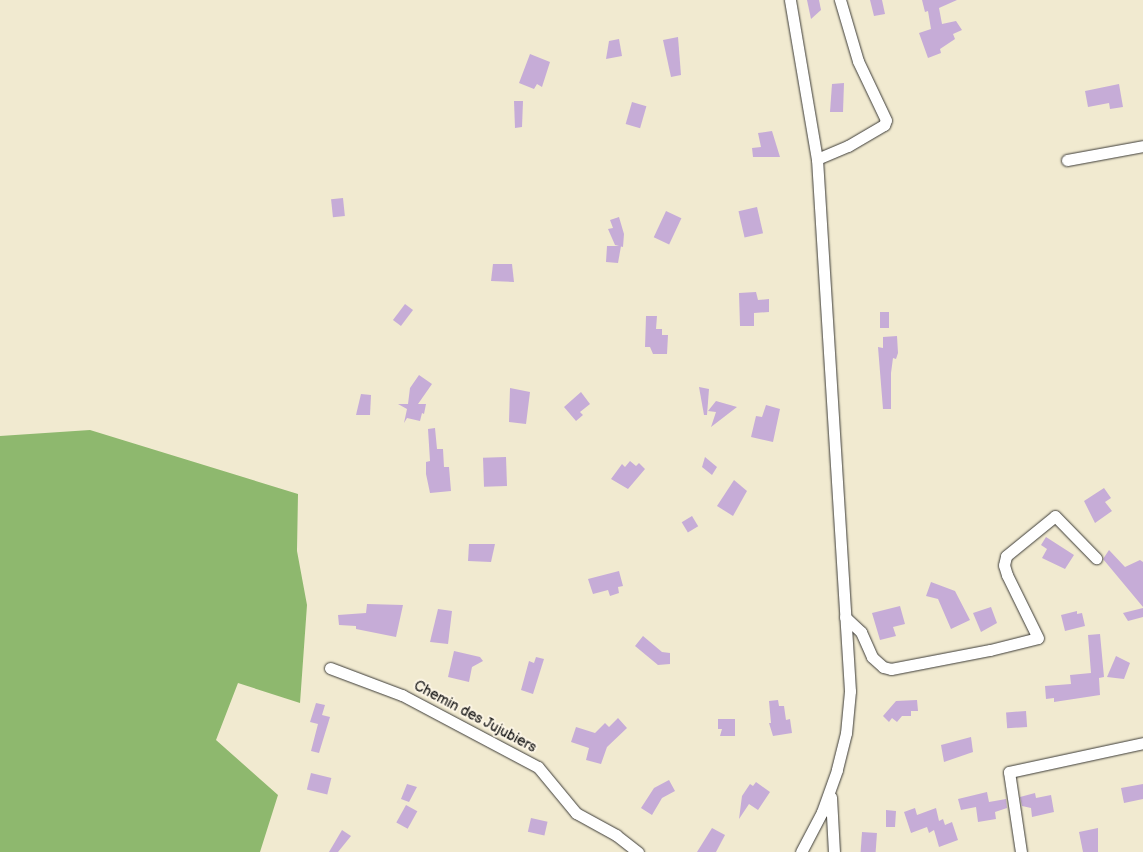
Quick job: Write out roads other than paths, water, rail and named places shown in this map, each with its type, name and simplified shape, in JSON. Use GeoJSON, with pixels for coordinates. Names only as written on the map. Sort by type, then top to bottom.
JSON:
{"type":"FeatureCollection","features":[{"type":"Feature","properties":{"kind":"street"},"geometry":{"type":"LineString","coordinates":[[790,0],[817,159],[849,698],[846,733],[830,792],[801,852]]}},
{"type":"Feature","properties":{"kind":"street"},"geometry":{"type":"LineString","coordinates":[[817,159],[862,138],[884,125],[886,120],[858,61],[840,0]]}},
{"type":"Feature","properties":{"kind":"street"},"geometry":{"type":"LineString","coordinates":[[1067,160],[1143,146]]}},
{"type":"Feature","properties":{"kind":"street"},"geometry":{"type":"LineString","coordinates":[[845,617],[860,632],[872,657],[882,667],[891,669],[990,650],[1038,638],[1007,575],[1004,566],[1006,556],[1055,516],[1096,558]]}},
{"type":"Feature","properties":{"kind":"street","name":"Chemin des Jujubiers"},"geometry":{"type":"LineString","coordinates":[[330,668],[402,695],[538,767],[576,813],[616,835],[638,852]]}},
{"type":"Feature","properties":{"kind":"street"},"geometry":{"type":"LineString","coordinates":[[1022,852],[1009,772],[1143,743]]}},
{"type":"Feature","properties":{"kind":"street"},"geometry":{"type":"LineString","coordinates":[[830,792],[834,852]]}}]}
